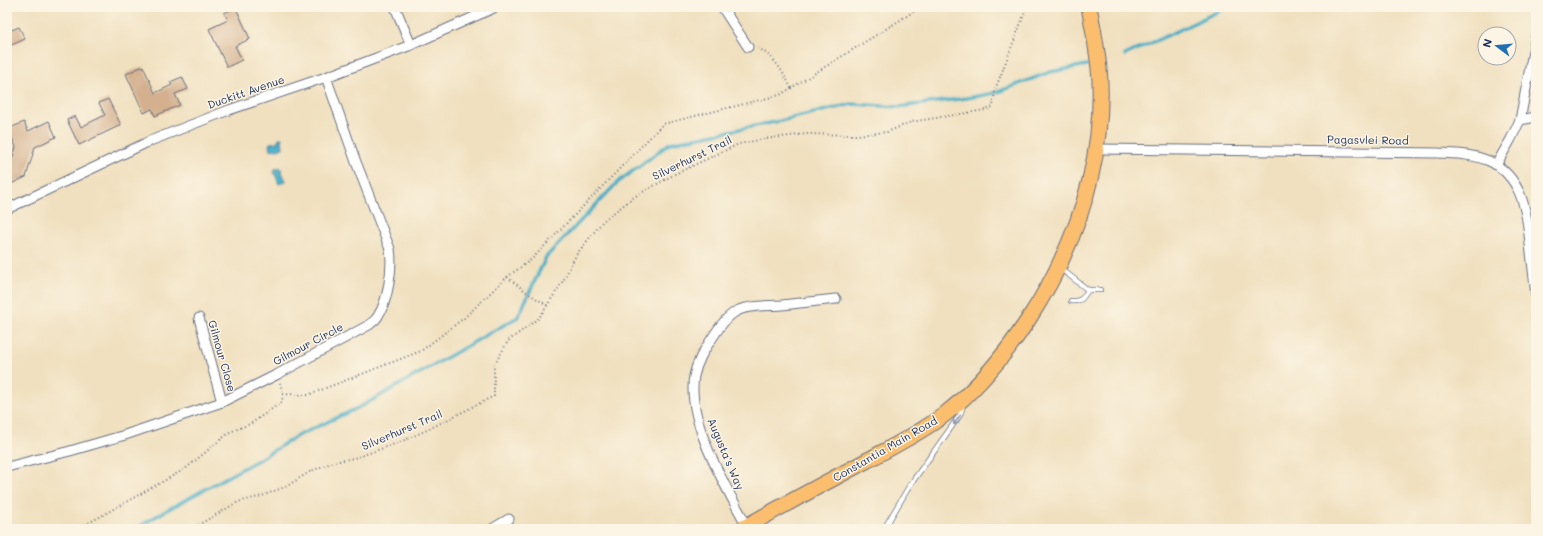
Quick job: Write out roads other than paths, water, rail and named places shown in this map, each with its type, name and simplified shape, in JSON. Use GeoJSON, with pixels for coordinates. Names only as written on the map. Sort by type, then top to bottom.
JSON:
{"type":"FeatureCollection","features":[{"type":"Feature","properties":{"kind":"main road","name":"Constantia Main Road"},"geometry":{"type":"LineString","coordinates":[[745,528],[896,445],[944,415],[983,379],[1014,341],[1041,299],[1058,267],[1076,227],[1088,189],[1096,149],[1100,109],[1098,57],[1090,7]]}},
{"type":"Feature","properties":{"kind":"street"},"geometry":{"type":"LineString","coordinates":[[394,7],[411,45]]}},
{"type":"Feature","properties":{"kind":"street","name":"Duckitt Avenue"},"geometry":{"type":"LineString","coordinates":[[7,209],[156,139],[229,110],[326,77],[411,45],[496,7]]}},
{"type":"Feature","properties":{"kind":"street"},"geometry":{"type":"LineString","coordinates":[[722,7],[748,47]]}},
{"type":"Feature","properties":{"kind":"street"},"geometry":{"type":"LineString","coordinates":[[1496,165],[1520,120],[1536,36]]}},
{"type":"Feature","properties":{"kind":"street","name":"Gilmour Circle"},"geometry":{"type":"LineString","coordinates":[[7,467],[125,435],[222,402],[369,325],[378,318],[386,296],[392,262],[390,249],[356,162],[326,77]]}},
{"type":"Feature","properties":{"kind":"street"},"geometry":{"type":"LineString","coordinates":[[1520,120],[1536,117]]}},
{"type":"Feature","properties":{"kind":"street","name":"Pagasvlei Road"},"geometry":{"type":"LineString","coordinates":[[1096,149],[1438,153],[1479,157],[1496,165],[1514,182],[1519,189],[1527,214],[1536,296]]}},
{"type":"Feature","properties":{"kind":"street","name":"Augusta's Way"},"geometry":{"type":"LineString","coordinates":[[745,528],[704,439],[699,422],[694,392],[694,378],[698,362],[714,334],[727,319],[737,311],[756,306],[836,299]]}},
{"type":"Feature","properties":{"kind":"street","name":"Gilmour Close"},"geometry":{"type":"LineString","coordinates":[[199,318],[222,402]]}},
{"type":"Feature","properties":{"kind":"street"},"geometry":{"type":"LineString","coordinates":[[492,529],[509,519]]}},
{"type":"Feature","properties":{"kind":"lane"},"geometry":{"type":"LineString","coordinates":[[1058,267],[1088,290],[1100,290]]}},
{"type":"Feature","properties":{"kind":"lane"},"geometry":{"type":"LineString","coordinates":[[1071,301],[1076,302],[1081,300],[1088,290]]}},
{"type":"Feature","properties":{"kind":"lane"},"geometry":{"type":"LineString","coordinates":[[884,529],[910,485],[960,415],[963,409],[964,397]]}},
{"type":"Feature","properties":{"kind":"water"},"geometry":{"type":"Polygon","coordinates":[[[279,138],[282,138],[283,148],[278,150],[270,149],[270,143],[277,142],[279,138]]]}},
{"type":"Feature","properties":{"kind":"water"},"geometry":{"type":"Polygon","coordinates":[[[280,167],[286,181],[279,184],[274,172],[275,169],[280,167]]]}},
{"type":"Feature","properties":{"kind":"waterway"},"geometry":{"type":"LineString","coordinates":[[1125,55],[1227,7]]}},
{"type":"Feature","properties":{"kind":"waterway"},"geometry":{"type":"LineString","coordinates":[[135,529],[258,460],[297,436],[362,406],[518,317],[546,257],[617,183],[670,143],[780,121],[852,104],[898,107],[995,93],[1050,72],[1087,65]]}}]}
